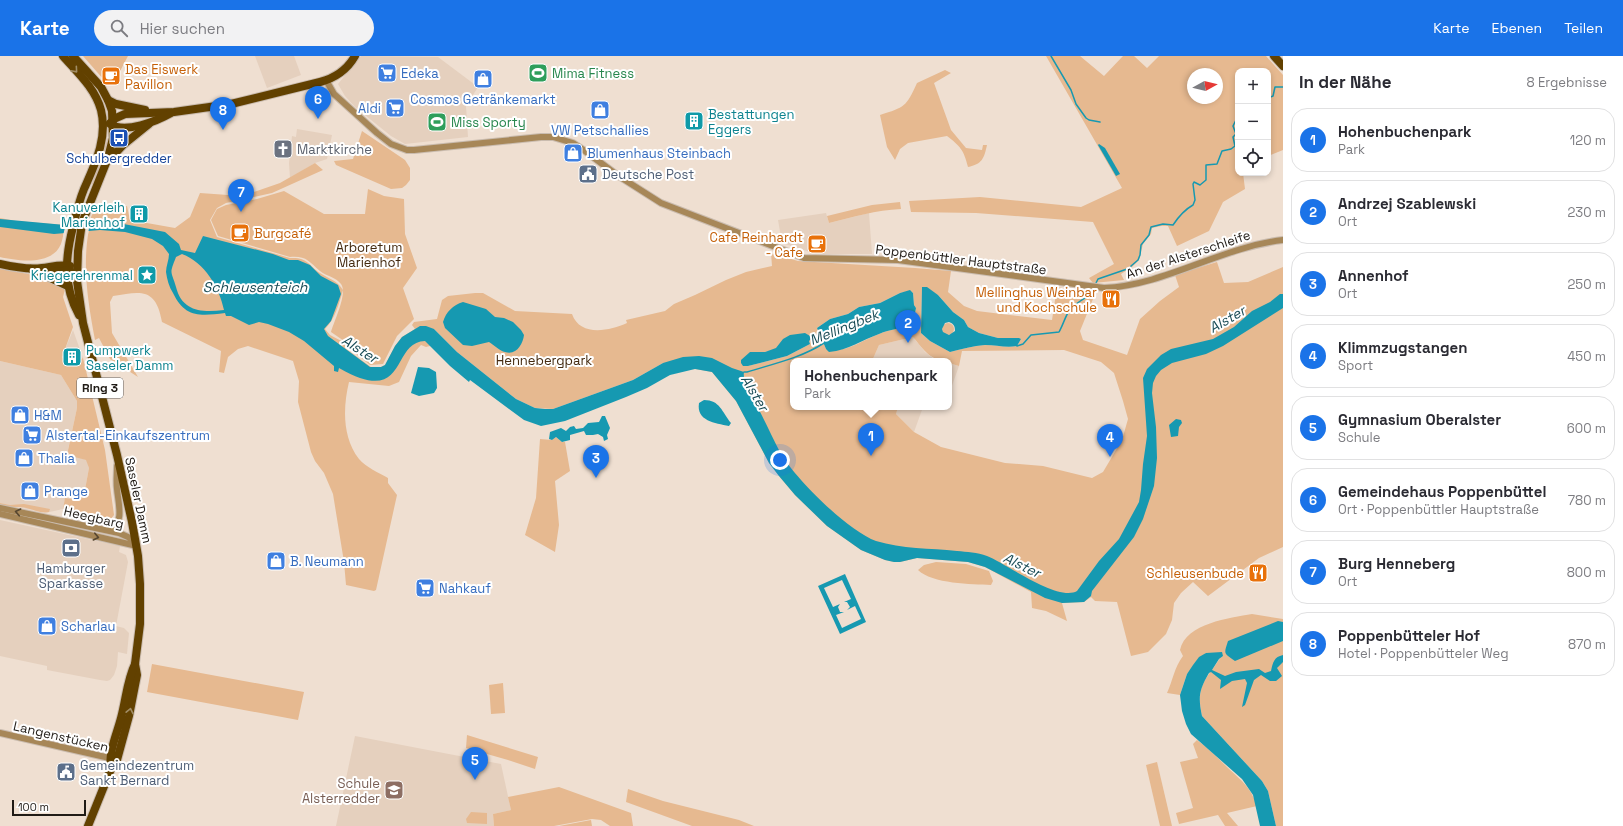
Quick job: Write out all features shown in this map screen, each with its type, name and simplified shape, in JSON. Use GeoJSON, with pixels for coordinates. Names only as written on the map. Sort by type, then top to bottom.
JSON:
{"type":"FeatureCollection","features":[{"type":"Feature","properties":{"kind":"main road","name":"Ring 3"},"geometry":{"type":"LineString","coordinates":[[63,56],[91,90],[98,103],[102,114],[102,136]]}},
{"type":"Feature","properties":{"kind":"main road","name":"Ring 3"},"geometry":{"type":"LineString","coordinates":[[73,56],[98,84],[108,100],[113,138],[106,164]]}},
{"type":"Feature","properties":{"kind":"main road"},"geometry":{"type":"LineString","coordinates":[[102,136],[112,123],[125,114],[174,112],[238,103],[326,80],[341,72],[351,63],[355,56]]}},
{"type":"Feature","properties":{"kind":"main road"},"geometry":{"type":"LineString","coordinates":[[1274,56],[1283,66]]}},
{"type":"Feature","properties":{"kind":"main road"},"geometry":{"type":"LineString","coordinates":[[108,100],[116,104],[156,112]]}},
{"type":"Feature","properties":{"kind":"main road"},"geometry":{"type":"LineString","coordinates":[[106,164],[122,145],[152,122],[174,112]]}},
{"type":"Feature","properties":{"kind":"main road"},"geometry":{"type":"LineString","coordinates":[[102,114],[112,123],[122,128],[152,122]]}},
{"type":"Feature","properties":{"kind":"main road","name":"Saseler Damm"},"geometry":{"type":"LineString","coordinates":[[83,321],[73,305],[68,286],[66,268],[69,244],[75,219],[81,198],[101,147],[102,136]]}},
{"type":"Feature","properties":{"kind":"main road","name":"Saseler Damm"},"geometry":{"type":"LineString","coordinates":[[88,826],[129,716],[138,675],[136,664],[140,616],[140,577],[137,546],[117,455],[83,321],[76,268],[78,243],[84,218],[106,164]]}},
{"type":"Feature","properties":{"kind":"main road"},"geometry":{"type":"LineString","coordinates":[[0,264],[43,268],[54,271],[66,268],[76,268]]}},
{"type":"Feature","properties":{"kind":"main road"},"geometry":{"type":"LineString","coordinates":[[31,268],[68,286]]}},
{"type":"Feature","properties":{"kind":"main road","name":"Saseler Damm"},"geometry":{"type":"LineString","coordinates":[[114,759],[114,747],[130,674],[136,664]]}},
{"type":"Feature","properties":{"kind":"street","name":"Poppenbüttler Hauptstraße"},"geometry":{"type":"LineString","coordinates":[[326,80],[334,94],[351,110],[391,144],[400,148],[414,150],[541,137],[559,138],[581,147],[617,175],[661,203],[804,258],[898,260],[1076,284]]}},
{"type":"Feature","properties":{"kind":"street","name":"An der Alsterschleife"},"geometry":{"type":"LineString","coordinates":[[1076,284],[1104,288],[1127,286],[1246,246],[1283,240]]}},
{"type":"Feature","properties":{"kind":"street"},"geometry":{"type":"LineString","coordinates":[[110,530],[116,526],[119,517],[117,455]]}},
{"type":"Feature","properties":{"kind":"street","name":"Heegbarg"},"geometry":{"type":"LineString","coordinates":[[0,508],[110,530],[126,535],[137,546]]}},
{"type":"Feature","properties":{"kind":"street","name":"Heegbarg"},"geometry":{"type":"LineString","coordinates":[[0,514],[137,546]]}},
{"type":"Feature","properties":{"kind":"street","name":"Langenstücken"},"geometry":{"type":"LineString","coordinates":[[0,733],[114,759]]}},
{"type":"Feature","properties":{"kind":"shaded area"},"geometry":{"type":"Polygon","coordinates":[[[255,56],[294,56],[301,75],[267,88],[255,56]]]}},
{"type":"Feature","properties":{"kind":"shaded area"},"geometry":{"type":"Polygon","coordinates":[[[361,56],[438,57],[478,87],[466,106],[468,137],[405,144],[391,136],[355,107],[345,96],[338,84],[361,56]]]}},
{"type":"Feature","properties":{"kind":"shaded area"},"geometry":{"type":"Polygon","coordinates":[[[297,129],[332,135],[327,159],[315,163],[290,178],[289,163],[292,136],[296,137],[297,129]]]}},
{"type":"Feature","properties":{"kind":"shaded area"},"geometry":{"type":"Polygon","coordinates":[[[826,213],[829,223],[869,213],[872,254],[816,254],[782,243],[778,220],[826,213]]]}},
{"type":"Feature","properties":{"kind":"shaded area"},"geometry":{"type":"Polygon","coordinates":[[[73,330],[83,358],[71,364],[68,359],[66,361],[62,357],[65,354],[64,352],[73,330]]]}},
{"type":"Feature","properties":{"kind":"shaded area"},"geometry":{"type":"Polygon","coordinates":[[[913,337],[925,352],[933,358],[873,358],[879,345],[913,337]]]}},
{"type":"Feature","properties":{"kind":"shaded area","name":"Alstertal-Einkaufszentrum"},"geometry":{"type":"Polygon","coordinates":[[[0,361],[61,375],[77,401],[77,408],[67,454],[87,460],[89,468],[84,495],[76,500],[65,499],[63,509],[45,513],[0,503],[0,361]]]}},
{"type":"Feature","properties":{"kind":"shaded area"},"geometry":{"type":"Polygon","coordinates":[[[952,364],[959,366],[952,386],[952,364]]]}},
{"type":"Feature","properties":{"kind":"shaded area"},"geometry":{"type":"Polygon","coordinates":[[[897,410],[922,410],[914,432],[896,414],[897,410]]]}},
{"type":"Feature","properties":{"kind":"shaded area"},"geometry":{"type":"Polygon","coordinates":[[[0,520],[120,546],[119,552],[126,555],[128,562],[116,626],[124,628],[129,633],[127,654],[118,652],[117,666],[114,675],[110,680],[100,680],[47,670],[47,666],[0,656],[0,520]]]}},
{"type":"Feature","properties":{"kind":"shaded area","name":"Schule Alsterredder"},"geometry":{"type":"Polygon","coordinates":[[[355,736],[501,764],[511,810],[493,814],[494,826],[336,826],[355,736]]]}},
{"type":"Feature","properties":{"kind":"green space"},"geometry":{"type":"Polygon","coordinates":[[[83,56],[128,56],[118,75],[110,70],[104,80],[83,56]]]}},
{"type":"Feature","properties":{"kind":"green space"},"geometry":{"type":"Polygon","coordinates":[[[1046,56],[1080,56],[1104,76],[1123,56],[1134,56],[1147,68],[1159,56],[1266,56],[1283,75],[1283,150],[1271,155],[1271,68],[1235,68],[1235,176],[1243,176],[1245,189],[1223,202],[1209,231],[1177,246],[1168,226],[1152,228],[1151,234],[1143,244],[1139,260],[1132,267],[1121,274],[1124,280],[1093,283],[1089,278],[1114,264],[1093,222],[976,213],[911,212],[909,201],[980,197],[1081,207],[1122,188],[1046,56]]]}},
{"type":"Feature","properties":{"kind":"green space"},"geometry":{"type":"Polygon","coordinates":[[[945,70],[951,73],[934,83],[951,130],[966,148],[982,150],[983,145],[987,145],[982,160],[968,167],[961,149],[947,136],[908,143],[900,149],[895,160],[887,147],[880,115],[900,108],[907,102],[917,83],[945,70]]]}},
{"type":"Feature","properties":{"kind":"green space"},"geometry":{"type":"Polygon","coordinates":[[[362,131],[405,160],[410,168],[410,180],[406,185],[402,188],[391,189],[336,165],[334,161],[353,159],[362,131]]]}},
{"type":"Feature","properties":{"kind":"green space"},"geometry":{"type":"Polygon","coordinates":[[[110,132],[108,148],[92,184],[110,132]]]}},
{"type":"Feature","properties":{"kind":"green space","name":"Hennebergpark"},"geometry":{"type":"Polygon","coordinates":[[[315,163],[323,170],[272,193],[226,203],[217,208],[210,220],[217,237],[290,258],[304,260],[320,273],[338,284],[343,290],[334,316],[325,329],[330,335],[345,343],[345,348],[371,367],[381,367],[385,365],[395,346],[402,337],[415,329],[412,325],[414,322],[437,319],[442,300],[448,296],[483,293],[515,311],[572,314],[581,326],[588,329],[604,330],[627,323],[626,320],[665,311],[674,304],[726,280],[746,272],[772,266],[771,253],[798,261],[951,271],[948,292],[964,306],[977,311],[1052,320],[1057,287],[1095,294],[1080,331],[1083,340],[1127,355],[1140,319],[1160,301],[1179,287],[1175,275],[1217,262],[1224,283],[1248,282],[1283,267],[1283,547],[1259,558],[1208,596],[1193,582],[1181,593],[1174,603],[1172,620],[1166,634],[1148,652],[1131,656],[1117,602],[1095,601],[1091,597],[1084,602],[1062,603],[1067,621],[1046,611],[1032,608],[1031,592],[985,567],[968,562],[917,558],[894,562],[861,550],[827,526],[795,495],[779,476],[769,463],[736,401],[712,372],[663,363],[633,380],[553,409],[535,408],[516,399],[457,352],[434,329],[430,346],[426,347],[421,345],[411,356],[399,382],[389,386],[349,382],[345,422],[349,441],[353,450],[362,462],[388,478],[388,483],[397,495],[376,590],[374,591],[346,585],[344,562],[333,494],[324,473],[315,461],[311,452],[298,402],[299,381],[293,361],[248,346],[238,349],[228,357],[224,373],[219,372],[221,351],[162,322],[156,303],[146,294],[140,293],[113,296],[110,302],[112,333],[138,377],[110,359],[99,338],[95,340],[90,312],[86,271],[87,243],[90,222],[94,212],[127,206],[130,220],[175,228],[190,217],[200,193],[242,196],[280,183],[315,163]],[[922,287],[921,333],[930,341],[950,352],[985,345],[1009,347],[1017,346],[1021,339],[998,338],[979,333],[968,327],[964,320],[953,312],[938,295],[922,287]],[[910,291],[900,293],[880,303],[859,307],[848,314],[830,319],[817,328],[826,349],[840,350],[854,346],[883,332],[913,324],[916,308],[914,305],[913,293],[910,291]],[[913,337],[879,345],[873,358],[790,358],[790,410],[897,410],[896,414],[914,432],[941,447],[1005,463],[1043,466],[1092,478],[1103,472],[1122,440],[1128,419],[1114,373],[1101,362],[1064,350],[962,351],[959,366],[952,364],[952,358],[932,357],[913,337]],[[809,341],[765,352],[750,352],[748,366],[787,356],[810,344],[809,341]]]}},
{"type":"Feature","properties":{"kind":"green space","name":"Arboretum Marienhof"},"geometry":{"type":"Polygon","coordinates":[[[368,189],[384,196],[404,199],[405,234],[417,268],[403,288],[414,319],[397,336],[383,364],[370,365],[348,348],[347,343],[331,332],[343,294],[343,288],[339,282],[322,273],[304,258],[290,257],[218,236],[211,220],[217,209],[226,205],[257,199],[284,191],[324,214],[365,214],[368,189]]]}},
{"type":"Feature","properties":{"kind":"green space"},"geometry":{"type":"Polygon","coordinates":[[[900,202],[901,209],[874,212],[829,223],[827,216],[872,205],[900,202]]]}},
{"type":"Feature","properties":{"kind":"green space"},"geometry":{"type":"Polygon","coordinates":[[[0,218],[16,221],[65,225],[61,244],[57,251],[42,259],[16,260],[0,257],[0,218]]]}},
{"type":"Feature","properties":{"kind":"green space"},"geometry":{"type":"Polygon","coordinates":[[[0,269],[40,276],[65,289],[63,297],[73,327],[64,352],[65,354],[62,357],[66,361],[68,359],[71,364],[83,358],[105,450],[114,515],[111,519],[63,509],[65,498],[76,500],[84,495],[89,468],[86,460],[67,455],[77,408],[77,401],[61,375],[0,361],[0,269]]]}},
{"type":"Feature","properties":{"kind":"green space"},"geometry":{"type":"Polygon","coordinates":[[[950,323],[953,324],[953,334],[946,335],[943,334],[942,327],[943,324],[950,323]]]}},
{"type":"Feature","properties":{"kind":"green space"},"geometry":{"type":"Polygon","coordinates":[[[556,437],[562,442],[565,442],[570,471],[555,481],[559,525],[555,552],[525,535],[536,498],[540,439],[552,440],[556,437]]]}},
{"type":"Feature","properties":{"kind":"green space"},"geometry":{"type":"Polygon","coordinates":[[[0,503],[10,505],[24,504],[50,509],[49,512],[42,512],[23,507],[0,506],[0,503]]]}},
{"type":"Feature","properties":{"kind":"green space"},"geometry":{"type":"Polygon","coordinates":[[[936,562],[966,564],[989,571],[993,581],[991,585],[963,584],[942,581],[924,575],[918,570],[924,565],[936,562]]]}},
{"type":"Feature","properties":{"kind":"green space"},"geometry":{"type":"Polygon","coordinates":[[[1252,614],[1283,619],[1283,826],[1276,826],[1268,791],[1262,781],[1202,716],[1200,692],[1207,677],[1219,659],[1223,656],[1206,653],[1187,674],[1180,695],[1167,693],[1183,656],[1180,650],[1184,641],[1191,634],[1210,623],[1252,614]]]}},
{"type":"Feature","properties":{"kind":"green space"},"geometry":{"type":"Polygon","coordinates":[[[152,664],[304,692],[298,720],[147,692],[152,664]]]}},
{"type":"Feature","properties":{"kind":"green space"},"geometry":{"type":"Polygon","coordinates":[[[503,683],[505,713],[491,714],[489,685],[503,683]]]}},
{"type":"Feature","properties":{"kind":"green space"},"geometry":{"type":"Polygon","coordinates":[[[467,735],[538,757],[535,769],[466,748],[467,735]]]}},
{"type":"Feature","properties":{"kind":"green space"},"geometry":{"type":"Polygon","coordinates":[[[1197,740],[1212,752],[1244,783],[1254,799],[1257,806],[1227,813],[1238,826],[1225,826],[1218,815],[1179,824],[1176,813],[1193,808],[1180,762],[1198,758],[1193,744],[1197,740]]]}},
{"type":"Feature","properties":{"kind":"green space"},"geometry":{"type":"Polygon","coordinates":[[[1157,762],[1172,826],[1160,826],[1146,765],[1157,762]]]}},
{"type":"Feature","properties":{"kind":"green space"},"geometry":{"type":"Polygon","coordinates":[[[559,787],[631,813],[633,826],[610,826],[601,820],[592,819],[554,826],[494,826],[493,814],[511,810],[508,797],[559,787]]]}},
{"type":"Feature","properties":{"kind":"green space"},"geometry":{"type":"Polygon","coordinates":[[[628,789],[663,801],[739,820],[754,826],[692,826],[626,802],[628,789]]]}},
{"type":"Feature","properties":{"kind":"green space"},"geometry":{"type":"Polygon","coordinates":[[[471,812],[487,813],[487,824],[467,823],[466,819],[471,812]]]}},
{"type":"Feature","properties":{"kind":"green space"},"geometry":{"type":"Polygon","coordinates":[[[591,820],[592,826],[559,826],[591,820]]]}},
{"type":"Feature","properties":{"kind":"water"},"geometry":{"type":"Polygon","coordinates":[[[1099,144],[1105,148],[1120,174],[1116,176],[1098,145],[1099,144]]]}},
{"type":"Feature","properties":{"kind":"water","name":"Schleusenteich"},"geometry":{"type":"Polygon","coordinates":[[[0,219],[65,225],[90,219],[98,219],[165,232],[179,244],[181,250],[195,253],[203,236],[273,254],[289,260],[298,260],[310,265],[321,276],[338,285],[341,294],[331,321],[324,329],[328,336],[370,367],[381,367],[385,365],[395,346],[402,337],[420,326],[426,326],[434,329],[457,352],[516,399],[535,408],[553,409],[633,380],[663,363],[683,357],[699,356],[712,358],[744,372],[748,390],[788,465],[810,490],[851,527],[876,541],[886,544],[968,552],[987,556],[1045,587],[1068,593],[1077,591],[1099,561],[1119,539],[1139,502],[1147,436],[1143,378],[1147,369],[1161,355],[1171,349],[1213,339],[1234,327],[1252,311],[1270,302],[1280,294],[1283,294],[1283,308],[1223,346],[1206,354],[1172,363],[1161,370],[1156,376],[1153,383],[1152,393],[1156,427],[1157,458],[1154,486],[1143,519],[1134,537],[1092,591],[1091,596],[1084,602],[1062,603],[1045,598],[985,567],[968,562],[917,558],[894,562],[861,550],[827,526],[795,495],[779,476],[769,463],[736,401],[712,372],[695,369],[670,375],[647,388],[626,397],[565,421],[541,426],[524,420],[470,380],[469,382],[450,366],[425,341],[414,344],[388,377],[377,381],[361,378],[339,368],[338,372],[334,371],[334,366],[304,341],[289,332],[268,324],[259,322],[249,325],[231,316],[226,316],[225,313],[208,315],[194,314],[183,307],[172,291],[168,283],[166,272],[169,254],[163,246],[152,239],[125,232],[100,230],[54,234],[0,227],[0,219]],[[182,254],[176,257],[172,270],[172,275],[179,295],[188,306],[194,309],[208,311],[224,310],[219,293],[210,277],[198,263],[182,254]]]}},
{"type":"Feature","properties":{"kind":"water"},"geometry":{"type":"Polygon","coordinates":[[[922,287],[927,287],[938,295],[953,312],[964,320],[968,327],[979,333],[998,338],[1021,339],[1017,346],[1009,347],[985,345],[950,352],[930,341],[921,333],[922,287]],[[945,323],[942,329],[943,332],[949,335],[955,331],[954,325],[951,323],[945,323]]]}},
{"type":"Feature","properties":{"kind":"water"},"geometry":{"type":"Polygon","coordinates":[[[910,290],[913,293],[914,305],[916,308],[913,324],[883,332],[843,349],[829,352],[826,349],[817,328],[830,319],[848,314],[859,307],[880,303],[900,293],[910,290]]]}},
{"type":"Feature","properties":{"kind":"water"},"geometry":{"type":"Polygon","coordinates":[[[463,302],[486,309],[495,317],[504,318],[513,322],[524,335],[522,342],[516,351],[509,353],[505,352],[489,342],[472,346],[463,345],[445,328],[443,322],[450,309],[463,302]]]}},
{"type":"Feature","properties":{"kind":"water"},"geometry":{"type":"Polygon","coordinates":[[[805,333],[810,336],[810,344],[787,356],[748,366],[743,366],[741,363],[741,360],[750,352],[765,352],[776,348],[783,339],[790,335],[805,333]]]}},
{"type":"Feature","properties":{"kind":"water"},"geometry":{"type":"Polygon","coordinates":[[[418,367],[429,368],[436,372],[437,388],[434,393],[419,396],[411,393],[418,367]]]}},
{"type":"Feature","properties":{"kind":"water"},"geometry":{"type":"Polygon","coordinates":[[[704,400],[714,402],[720,407],[731,423],[729,426],[708,420],[700,414],[699,403],[704,400]]]}},
{"type":"Feature","properties":{"kind":"water"},"geometry":{"type":"Polygon","coordinates":[[[602,416],[605,416],[610,428],[607,435],[608,439],[604,441],[603,437],[598,434],[586,435],[584,431],[570,435],[570,440],[562,442],[556,437],[552,440],[549,439],[550,432],[561,428],[566,431],[570,427],[574,426],[576,429],[583,428],[588,423],[599,422],[602,416]]]}},
{"type":"Feature","properties":{"kind":"water"},"geometry":{"type":"Polygon","coordinates":[[[1176,419],[1181,420],[1182,423],[1179,427],[1178,436],[1171,437],[1169,425],[1176,419]]]}},
{"type":"Feature","properties":{"kind":"water"},"geometry":{"type":"Polygon","coordinates":[[[845,574],[866,622],[840,634],[818,586],[845,574]],[[842,580],[824,588],[833,607],[840,604],[838,607],[840,612],[844,612],[836,615],[842,628],[861,619],[855,606],[847,610],[850,607],[847,602],[844,602],[851,599],[842,580]]]}},
{"type":"Feature","properties":{"kind":"water"},"geometry":{"type":"Polygon","coordinates":[[[1278,621],[1283,622],[1283,641],[1235,661],[1226,655],[1225,651],[1228,641],[1278,621]]]}},
{"type":"Feature","properties":{"kind":"water"},"geometry":{"type":"Polygon","coordinates":[[[1222,652],[1223,656],[1219,659],[1212,670],[1225,676],[1236,672],[1259,669],[1265,673],[1271,671],[1274,660],[1283,655],[1283,662],[1277,668],[1282,676],[1276,681],[1270,681],[1261,675],[1254,680],[1245,705],[1242,707],[1247,683],[1245,679],[1232,681],[1220,689],[1221,680],[1211,672],[1203,684],[1200,694],[1202,716],[1262,781],[1268,791],[1276,826],[1260,826],[1253,795],[1242,779],[1191,734],[1186,724],[1182,711],[1180,695],[1187,674],[1199,657],[1206,653],[1222,652]]]}},
{"type":"Feature","properties":{"kind":"pier"},"geometry":{"type":"Polygon","coordinates":[[[91,217],[88,234],[63,236],[66,223],[91,217]]]}},
{"type":"Feature","properties":{"kind":"waterway"},"geometry":{"type":"LineString","coordinates":[[1051,56],[1071,90],[1076,104],[1086,118],[1100,122]]}},
{"type":"Feature","properties":{"kind":"waterway","name":"Mellingbek"},"geometry":{"type":"LineString","coordinates":[[1271,97],[1273,96],[1275,87],[1283,87]]}},
{"type":"Feature","properties":{"kind":"waterway","name":"Mellingbek"},"geometry":{"type":"LineString","coordinates":[[1235,122],[1233,126],[1235,131]]}},
{"type":"Feature","properties":{"kind":"waterway","name":"Mellingbek"},"geometry":{"type":"LineString","coordinates":[[1096,283],[1098,279],[1130,268],[1138,260],[1141,245],[1149,235],[1151,227],[1163,224],[1173,225],[1177,219],[1193,205],[1195,200],[1194,182],[1200,185],[1206,180],[1206,165],[1217,164],[1222,151],[1231,149],[1235,146],[1233,137],[1235,135]]}},
{"type":"Feature","properties":{"kind":"waterway","name":"Mellingbek"},"geometry":{"type":"LineString","coordinates":[[1017,346],[1023,344],[1031,335],[1059,332],[1070,309],[1093,293]]}},
{"type":"Feature","properties":{"kind":"waterway","name":"Mellingbek"},"geometry":{"type":"LineString","coordinates":[[793,358],[806,353],[824,343]]}},
{"type":"Feature","properties":{"kind":"waterway","name":"Mellingbek"},"geometry":{"type":"LineString","coordinates":[[744,372],[790,359]]}},
{"type":"Feature","properties":{"kind":"place","name":"Edeka"},"geometry":{"type":"Point","coordinates":[387,73]}},
{"type":"Feature","properties":{"kind":"place","name":"Mima Fitness"},"geometry":{"type":"Point","coordinates":[538,73]}},
{"type":"Feature","properties":{"kind":"place","name":"Das Eiswerk Pavillon"},"geometry":{"type":"Point","coordinates":[111,76]}},
{"type":"Feature","properties":{"kind":"place","name":"Cosmos Getränkemarkt"},"geometry":{"type":"Point","coordinates":[483,79]}},
{"type":"Feature","properties":{"kind":"place","name":"Aldi"},"geometry":{"type":"Point","coordinates":[395,108]}},
{"type":"Feature","properties":{"kind":"place","name":"VW Petschallies"},"geometry":{"type":"Point","coordinates":[600,110]}},
{"type":"Feature","properties":{"kind":"place","name":"Gemeindehaus Poppenbüttel"},"geometry":{"type":"Point","coordinates":[318,119]}},
{"type":"Feature","properties":{"kind":"place","name":"Bestattungen Eggers"},"geometry":{"type":"Point","coordinates":[694,121]}},
{"type":"Feature","properties":{"kind":"place","name":"Miss Sporty"},"geometry":{"type":"Point","coordinates":[437,122]}},
{"type":"Feature","properties":{"kind":"place","name":"Poppenbütteler Hof"},"geometry":{"type":"Point","coordinates":[223,130]}},
{"type":"Feature","properties":{"kind":"place","name":"Schulbergredder"},"geometry":{"type":"Point","coordinates":[119,138]}},
{"type":"Feature","properties":{"kind":"place","name":"Marktkirche"},"geometry":{"type":"Point","coordinates":[283,149]}},
{"type":"Feature","properties":{"kind":"place","name":"Blumenhaus Steinbach"},"geometry":{"type":"Point","coordinates":[573,153]}},
{"type":"Feature","properties":{"kind":"place","name":"Deutsche Post"},"geometry":{"type":"Point","coordinates":[588,174]}},
{"type":"Feature","properties":{"kind":"place","name":"Burg Henneberg"},"geometry":{"type":"Point","coordinates":[241,212]}},
{"type":"Feature","properties":{"kind":"place","name":"Kanuverleih Marienhof"},"geometry":{"type":"Point","coordinates":[139,214]}},
{"type":"Feature","properties":{"kind":"place","name":"Burgcafé"},"geometry":{"type":"Point","coordinates":[240,233]}},
{"type":"Feature","properties":{"kind":"place","name":"Cafe Reinhardt - Cafe"},"geometry":{"type":"Point","coordinates":[817,244]}},
{"type":"Feature","properties":{"kind":"place","name":"Kriegerehrenmal"},"geometry":{"type":"Point","coordinates":[147,275]}},
{"type":"Feature","properties":{"kind":"place","name":"Mellinghus Weinbar und Kochschule"},"geometry":{"type":"Point","coordinates":[1111,299]}},
{"type":"Feature","properties":{"kind":"place","name":"Andrzej Szablewski"},"geometry":{"type":"Point","coordinates":[908,343]}},
{"type":"Feature","properties":{"kind":"place","name":"Pumpwerk Saseler Damm"},"geometry":{"type":"Point","coordinates":[72,357]}},
{"type":"Feature","properties":{"kind":"place","name":"H&M"},"geometry":{"type":"Point","coordinates":[20,415]}},
{"type":"Feature","properties":{"kind":"place","name":"Alstertal-Einkaufszentrum"},"geometry":{"type":"Point","coordinates":[32,435]}},
{"type":"Feature","properties":{"kind":"place","name":"Hohenbuchenpark"},"geometry":{"type":"Point","coordinates":[871,456]}},
{"type":"Feature","properties":{"kind":"place","name":"Klimmzugstangen"},"geometry":{"type":"Point","coordinates":[1110,457]}},
{"type":"Feature","properties":{"kind":"place","name":"Thalia"},"geometry":{"type":"Point","coordinates":[24,458]}},
{"type":"Feature","properties":{"kind":"place","name":"Annenhof"},"geometry":{"type":"Point","coordinates":[596,478]}},
{"type":"Feature","properties":{"kind":"place","name":"Prange"},"geometry":{"type":"Point","coordinates":[30,491]}},
{"type":"Feature","properties":{"kind":"place","name":"Hamburger Sparkasse"},"geometry":{"type":"Point","coordinates":[71,548]}},
{"type":"Feature","properties":{"kind":"place","name":"B. Neumann"},"geometry":{"type":"Point","coordinates":[276,561]}},
{"type":"Feature","properties":{"kind":"place","name":"Schleusenbude"},"geometry":{"type":"Point","coordinates":[1258,573]}},
{"type":"Feature","properties":{"kind":"place","name":"Nahkauf"},"geometry":{"type":"Point","coordinates":[425,588]}},
{"type":"Feature","properties":{"kind":"place","name":"Scharlau"},"geometry":{"type":"Point","coordinates":[47,626]}},
{"type":"Feature","properties":{"kind":"place","name":"Gemeindezentrum Sankt Bernard"},"geometry":{"type":"Point","coordinates":[66,772]}},
{"type":"Feature","properties":{"kind":"place","name":"Gymnasium Oberalster"},"geometry":{"type":"Point","coordinates":[475,780]}},
{"type":"Feature","properties":{"kind":"place","name":"Schule Alsterredder"},"geometry":{"type":"Point","coordinates":[394,790]}},
{"type":"Feature","properties":{"kind":"water label","name":"Alster"},"geometry":{"type":"Point","coordinates":[1227,319]}},
{"type":"Feature","properties":{"kind":"water label","name":"Alster"},"geometry":{"type":"Point","coordinates":[360,349]}},
{"type":"Feature","properties":{"kind":"water label","name":"Alster"},"geometry":{"type":"Point","coordinates":[755,393]}},
{"type":"Feature","properties":{"kind":"water label","name":"Alster"},"geometry":{"type":"Point","coordinates":[1022,565]}}]}
